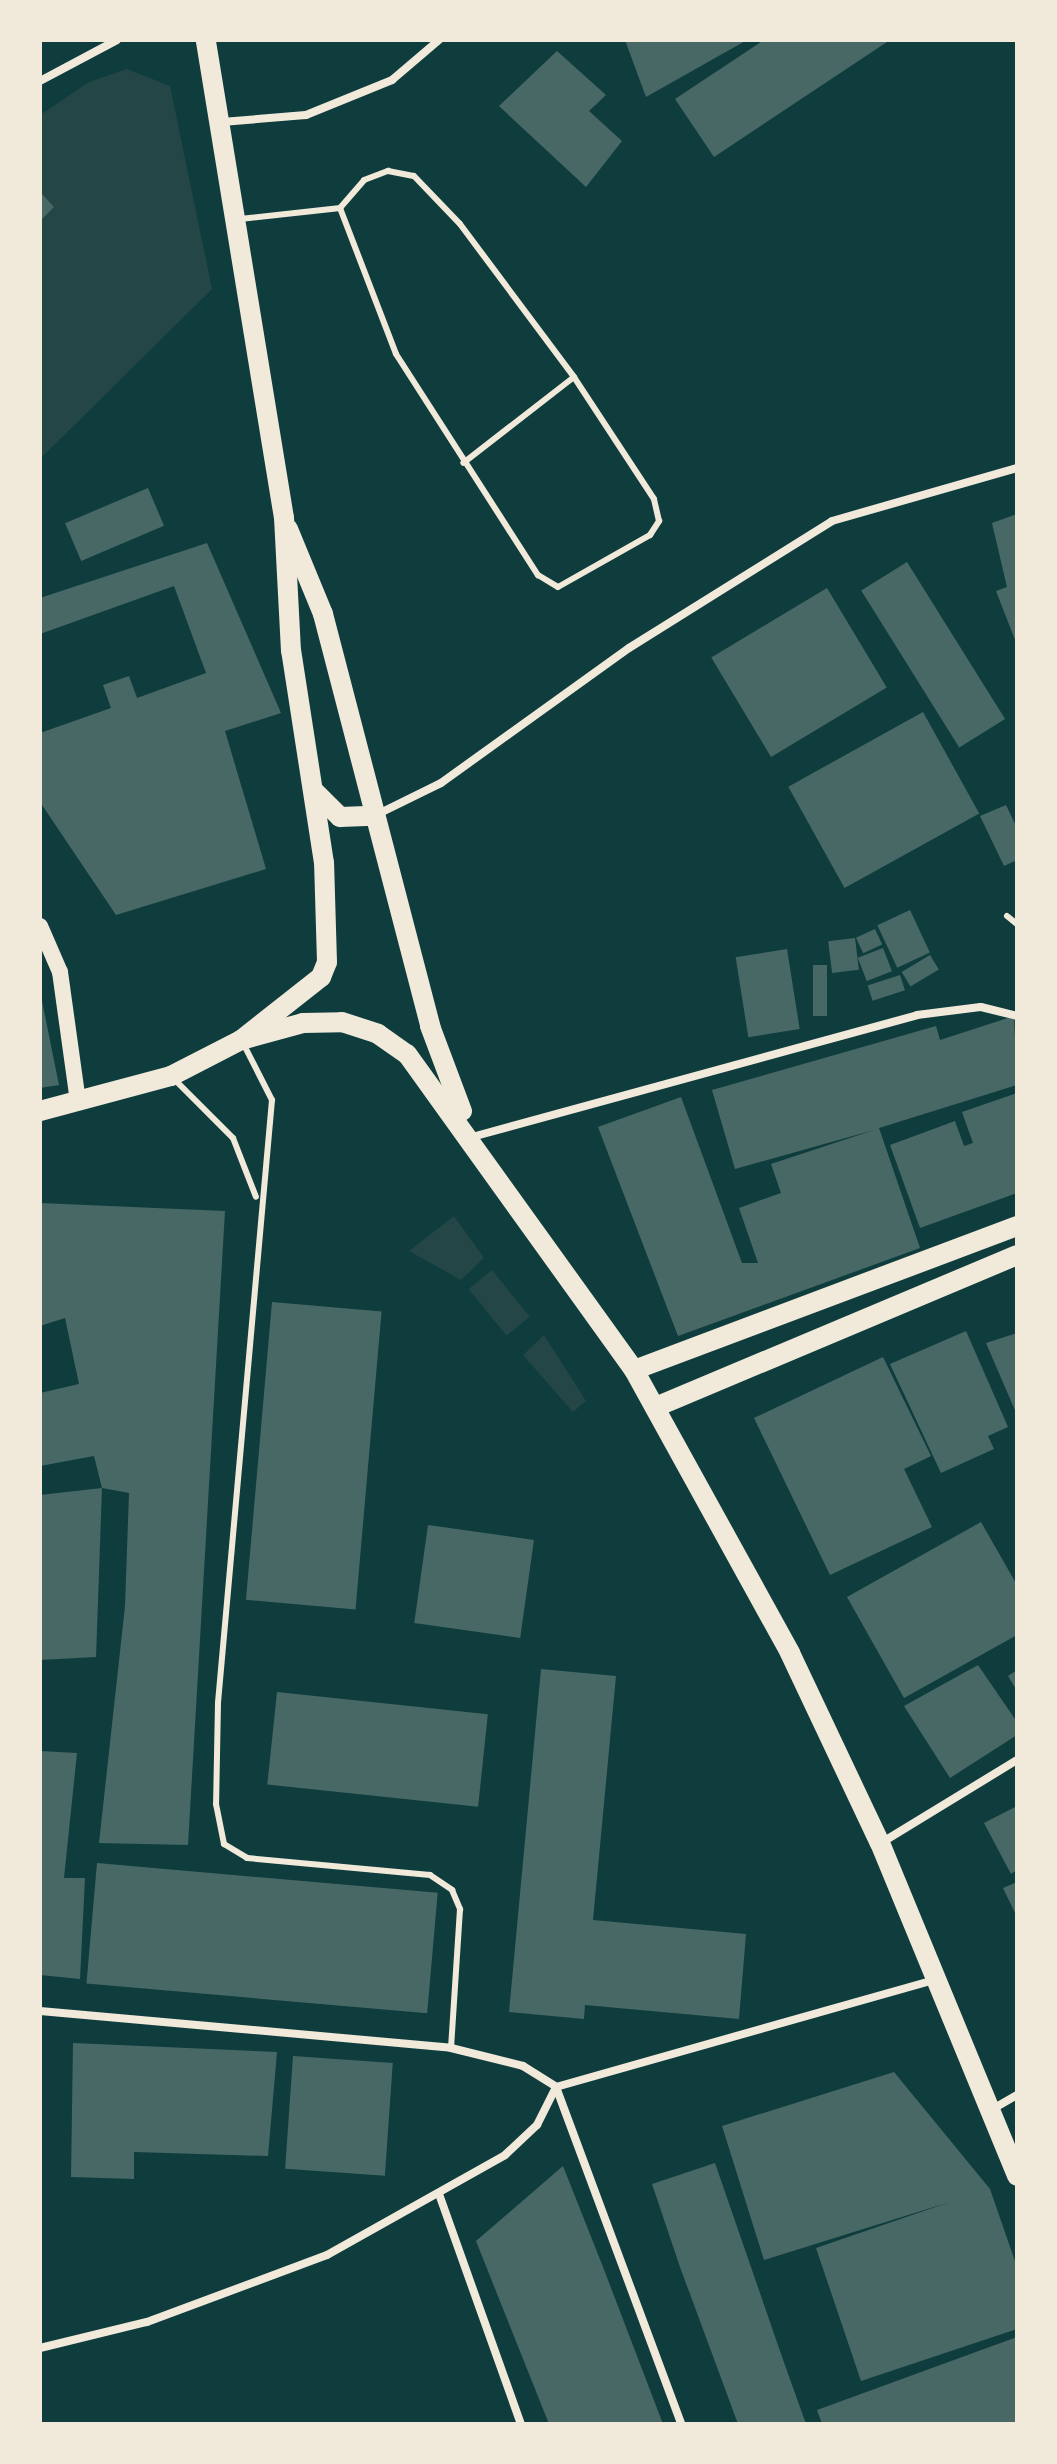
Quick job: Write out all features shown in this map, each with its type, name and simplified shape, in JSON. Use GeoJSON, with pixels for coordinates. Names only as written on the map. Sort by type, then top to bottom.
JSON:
{"type":"FeatureCollection","features":[{"type":"Feature","properties":{"kind":"main road"},"geometry":{"type":"LineString","coordinates":[[40,1111],[171,1076],[241,1040],[321,977],[327,962],[314,791],[291,651],[284,518],[206,40]]}},
{"type":"Feature","properties":{"kind":"main road"},"geometry":{"type":"LineString","coordinates":[[284,518],[323,614],[430,1026],[472,1137]]}},
{"type":"Feature","properties":{"kind":"main road"},"geometry":{"type":"LineString","coordinates":[[314,791],[340,817],[373,816]]}},
{"type":"Feature","properties":{"kind":"main road"},"geometry":{"type":"LineString","coordinates":[[40,926],[60,972],[78,1101]]}},
{"type":"Feature","properties":{"kind":"main road"},"geometry":{"type":"LineString","coordinates":[[241,1040],[303,1023],[342,1022],[378,1034],[407,1054],[472,1137],[634,1370],[658,1406],[790,1653],[880,1843],[1017,2176]]}},
{"type":"Feature","properties":{"kind":"main road"},"geometry":{"type":"LineString","coordinates":[[634,1370],[1017,1226]]}},
{"type":"Feature","properties":{"kind":"main road"},"geometry":{"type":"LineString","coordinates":[[658,1406],[1017,1255]]}},
{"type":"Feature","properties":{"kind":"street"},"geometry":{"type":"LineString","coordinates":[[40,81],[117,40]]}},
{"type":"Feature","properties":{"kind":"street"},"geometry":{"type":"LineString","coordinates":[[219,122],[306,115],[392,80],[439,40]]}},
{"type":"Feature","properties":{"kind":"street"},"geometry":{"type":"LineString","coordinates":[[373,816],[441,783],[629,648],[832,521],[1017,468]]}},
{"type":"Feature","properties":{"kind":"street"},"geometry":{"type":"LineString","coordinates":[[472,1137],[917,1015],[981,1007],[1017,1016]]}},
{"type":"Feature","properties":{"kind":"street"},"geometry":{"type":"LineString","coordinates":[[880,1843],[1017,1760]]}},
{"type":"Feature","properties":{"kind":"street"},"geometry":{"type":"LineString","coordinates":[[40,2348],[147,2322],[327,2255],[505,2155],[537,2125],[556,2087],[934,1980]]}},
{"type":"Feature","properties":{"kind":"street"},"geometry":{"type":"LineString","coordinates":[[40,2011],[451,2048],[523,2066],[556,2087],[681,2424]]}},
{"type":"Feature","properties":{"kind":"street"},"geometry":{"type":"LineString","coordinates":[[991,2110],[1017,2095]]}},
{"type":"Feature","properties":{"kind":"street"},"geometry":{"type":"LineString","coordinates":[[439,2194],[521,2424]]}},
{"type":"Feature","properties":{"kind":"lane"},"geometry":{"type":"LineString","coordinates":[[236,220],[340,208],[364,180],[388,171],[414,176],[460,224],[574,377],[654,499],[659,521],[650,535],[558,587],[538,575],[463,463],[396,354],[340,208]]}},
{"type":"Feature","properties":{"kind":"lane"},"geometry":{"type":"LineString","coordinates":[[463,463],[574,377]]}},
{"type":"Feature","properties":{"kind":"lane"},"geometry":{"type":"LineString","coordinates":[[1007,916],[1017,924]]}},
{"type":"Feature","properties":{"kind":"lane"},"geometry":{"type":"LineString","coordinates":[[241,1040],[272,1100],[257,1200],[218,1703],[216,1804],[224,1844],[247,1858],[430,1875],[452,1890],[460,1909],[451,2048]]}},
{"type":"Feature","properties":{"kind":"lane"},"geometry":{"type":"LineString","coordinates":[[171,1076],[233,1138],[257,1200]]}},
{"type":"Feature","properties":{"kind":"shaded area"},"geometry":{"type":"Polygon","coordinates":[[[127,69],[170,86],[212,289],[40,459],[40,115],[89,82],[127,69]]]}},
{"type":"Feature","properties":{"kind":"shaded area"},"geometry":{"type":"Polygon","coordinates":[[[454,1216],[484,1258],[461,1280],[409,1251],[454,1216]]]}},
{"type":"Feature","properties":{"kind":"shaded area"},"geometry":{"type":"Polygon","coordinates":[[[492,1270],[530,1317],[506,1336],[469,1289],[492,1270]]]}},
{"type":"Feature","properties":{"kind":"shaded area"},"geometry":{"type":"Polygon","coordinates":[[[544,1335],[586,1401],[573,1412],[523,1355],[544,1335]]]}},
{"type":"Feature","properties":{"kind":"building"},"geometry":{"type":"Polygon","coordinates":[[[625,40],[747,40],[646,97],[625,40]]]}},
{"type":"Feature","properties":{"kind":"building"},"geometry":{"type":"Polygon","coordinates":[[[764,40],[890,40],[714,157],[675,99],[764,40]]]}},
{"type":"Feature","properties":{"kind":"building"},"geometry":{"type":"Polygon","coordinates":[[[557,51],[606,95],[589,111],[622,141],[586,187],[499,106],[557,51]]]}},
{"type":"Feature","properties":{"kind":"building"},"geometry":{"type":"Polygon","coordinates":[[[40,192],[54,207],[40,221],[40,192]]]}},
{"type":"Feature","properties":{"kind":"building"},"geometry":{"type":"Polygon","coordinates":[[[148,488],[164,526],[81,561],[65,523],[148,488]]]}},
{"type":"Feature","properties":{"kind":"building"},"geometry":{"type":"Polygon","coordinates":[[[1017,514],[1017,645],[996,591],[1007,587],[992,523],[1017,514]]]}},
{"type":"Feature","properties":{"kind":"building"},"geometry":{"type":"Polygon","coordinates":[[[207,543],[281,713],[225,731],[266,869],[116,915],[40,802],[40,733],[111,708],[103,685],[129,676],[137,698],[206,673],[174,586],[40,634],[40,598],[207,543]]]}},
{"type":"Feature","properties":{"kind":"building"},"geometry":{"type":"Polygon","coordinates":[[[907,562],[1005,719],[959,748],[861,591],[907,562]]]}},
{"type":"Feature","properties":{"kind":"building"},"geometry":{"type":"Polygon","coordinates":[[[827,588],[887,687],[771,757],[711,658],[827,588]]]}},
{"type":"Feature","properties":{"kind":"building"},"geometry":{"type":"Polygon","coordinates":[[[923,712],[979,813],[845,888],[788,787],[923,712]]]}},
{"type":"Feature","properties":{"kind":"building"},"geometry":{"type":"Polygon","coordinates":[[[1006,805],[1017,828],[1017,860],[1004,866],[980,816],[1006,805]]]}},
{"type":"Feature","properties":{"kind":"building"},"geometry":{"type":"Polygon","coordinates":[[[910,910],[930,953],[897,968],[877,925],[910,910]]]}},
{"type":"Feature","properties":{"kind":"building"},"geometry":{"type":"Polygon","coordinates":[[[875,929],[882,944],[863,953],[856,938],[875,929]]]}},
{"type":"Feature","properties":{"kind":"building"},"geometry":{"type":"Polygon","coordinates":[[[855,938],[859,970],[832,973],[828,941],[855,938]]]}},
{"type":"Feature","properties":{"kind":"building"},"geometry":{"type":"Polygon","coordinates":[[[883,948],[892,971],[867,981],[858,958],[883,948]]]}},
{"type":"Feature","properties":{"kind":"building"},"geometry":{"type":"Polygon","coordinates":[[[787,949],[800,1029],[748,1037],[736,957],[787,949]]]}},
{"type":"Feature","properties":{"kind":"building"},"geometry":{"type":"Polygon","coordinates":[[[930,955],[939,970],[910,987],[902,972],[930,955]]]}},
{"type":"Feature","properties":{"kind":"building"},"geometry":{"type":"Polygon","coordinates":[[[813,965],[827,965],[827,1016],[813,1016],[813,965]]]}},
{"type":"Feature","properties":{"kind":"building"},"geometry":{"type":"Polygon","coordinates":[[[900,975],[905,990],[873,1001],[868,986],[900,975]]]}},
{"type":"Feature","properties":{"kind":"building"},"geometry":{"type":"Polygon","coordinates":[[[40,991],[59,1085],[40,1088],[40,991]]]}},
{"type":"Feature","properties":{"kind":"building"},"geometry":{"type":"Polygon","coordinates":[[[1014,1016],[1017,1085],[879,1128],[920,1248],[678,1336],[598,1127],[681,1097],[742,1263],[758,1263],[739,1208],[781,1193],[771,1164],[874,1130],[735,1169],[712,1090],[936,1026],[940,1040],[1014,1016]]]}},
{"type":"Feature","properties":{"kind":"building"},"geometry":{"type":"Polygon","coordinates":[[[1017,1093],[1017,1193],[920,1228],[890,1145],[955,1121],[964,1146],[973,1143],[962,1112],[1017,1093]]]}},
{"type":"Feature","properties":{"kind":"building"},"geometry":{"type":"Polygon","coordinates":[[[40,1203],[225,1211],[188,1845],[99,1843],[125,1606],[129,1493],[102,1488],[94,1456],[40,1466],[40,1393],[79,1384],[65,1318],[40,1326],[40,1203]]]}},
{"type":"Feature","properties":{"kind":"building"},"geometry":{"type":"Polygon","coordinates":[[[272,1302],[382,1312],[356,1609],[246,1600],[272,1302]]]}},
{"type":"Feature","properties":{"kind":"building"},"geometry":{"type":"Polygon","coordinates":[[[966,1331],[1008,1427],[988,1436],[994,1449],[941,1473],[890,1364],[966,1331]]]}},
{"type":"Feature","properties":{"kind":"building"},"geometry":{"type":"Polygon","coordinates":[[[1017,1333],[1017,1415],[986,1343],[1017,1333]]]}},
{"type":"Feature","properties":{"kind":"building"},"geometry":{"type":"Polygon","coordinates":[[[883,1357],[931,1456],[904,1469],[932,1527],[830,1575],[754,1418],[883,1357]]]}},
{"type":"Feature","properties":{"kind":"building"},"geometry":{"type":"Polygon","coordinates":[[[102,1488],[96,1657],[40,1660],[40,1495],[102,1488]]]}},
{"type":"Feature","properties":{"kind":"building"},"geometry":{"type":"Polygon","coordinates":[[[981,1522],[1017,1585],[1017,1635],[904,1698],[847,1597],[981,1522]]]}},
{"type":"Feature","properties":{"kind":"building"},"geometry":{"type":"Polygon","coordinates":[[[428,1525],[534,1540],[520,1638],[414,1623],[428,1525]]]}},
{"type":"Feature","properties":{"kind":"building"},"geometry":{"type":"Polygon","coordinates":[[[978,1665],[1017,1722],[1017,1735],[950,1778],[904,1706],[978,1665]]]}},
{"type":"Feature","properties":{"kind":"building"},"geometry":{"type":"Polygon","coordinates":[[[541,1669],[616,1676],[593,1920],[746,1934],[739,2019],[585,2005],[584,2019],[509,2012],[541,1669]]]}},
{"type":"Feature","properties":{"kind":"building"},"geometry":{"type":"Polygon","coordinates":[[[1017,1670],[1017,1691],[1008,1676],[1017,1670]]]}},
{"type":"Feature","properties":{"kind":"building"},"geometry":{"type":"Polygon","coordinates":[[[277,1692],[488,1714],[478,1807],[267,1784],[277,1692]]]}},
{"type":"Feature","properties":{"kind":"building"},"geometry":{"type":"Polygon","coordinates":[[[40,1751],[77,1753],[64,1878],[85,1878],[80,1979],[40,1975],[40,1751]]]}},
{"type":"Feature","properties":{"kind":"building"},"geometry":{"type":"Polygon","coordinates":[[[1017,1806],[1017,1870],[1011,1874],[984,1823],[1017,1806]]]}},
{"type":"Feature","properties":{"kind":"building"},"geometry":{"type":"Polygon","coordinates":[[[97,1863],[438,1893],[427,2013],[86,1984],[97,1863]]]}},
{"type":"Feature","properties":{"kind":"building"},"geometry":{"type":"Polygon","coordinates":[[[1017,1882],[1017,1917],[1003,1888],[1017,1882]]]}},
{"type":"Feature","properties":{"kind":"building"},"geometry":{"type":"Polygon","coordinates":[[[73,2043],[277,2052],[268,2156],[134,2152],[134,2179],[71,2177],[73,2043]]]}},
{"type":"Feature","properties":{"kind":"building"},"geometry":{"type":"Polygon","coordinates":[[[293,2056],[393,2063],[385,2176],[285,2169],[293,2056]]]}},
{"type":"Feature","properties":{"kind":"building"},"geometry":{"type":"Polygon","coordinates":[[[894,2072],[990,2189],[1017,2267],[1017,2329],[861,2381],[816,2248],[950,2202],[764,2260],[722,2126],[894,2072]]]}},
{"type":"Feature","properties":{"kind":"building"},"geometry":{"type":"Polygon","coordinates":[[[715,2163],[806,2424],[738,2424],[680,2267],[652,2184],[715,2163]]]}},
{"type":"Feature","properties":{"kind":"building"},"geometry":{"type":"Polygon","coordinates":[[[563,2166],[663,2424],[549,2424],[476,2241],[563,2166]]]}},
{"type":"Feature","properties":{"kind":"building"},"geometry":{"type":"Polygon","coordinates":[[[1017,2337],[1017,2424],[822,2424],[817,2410],[1017,2337]]]}}]}
